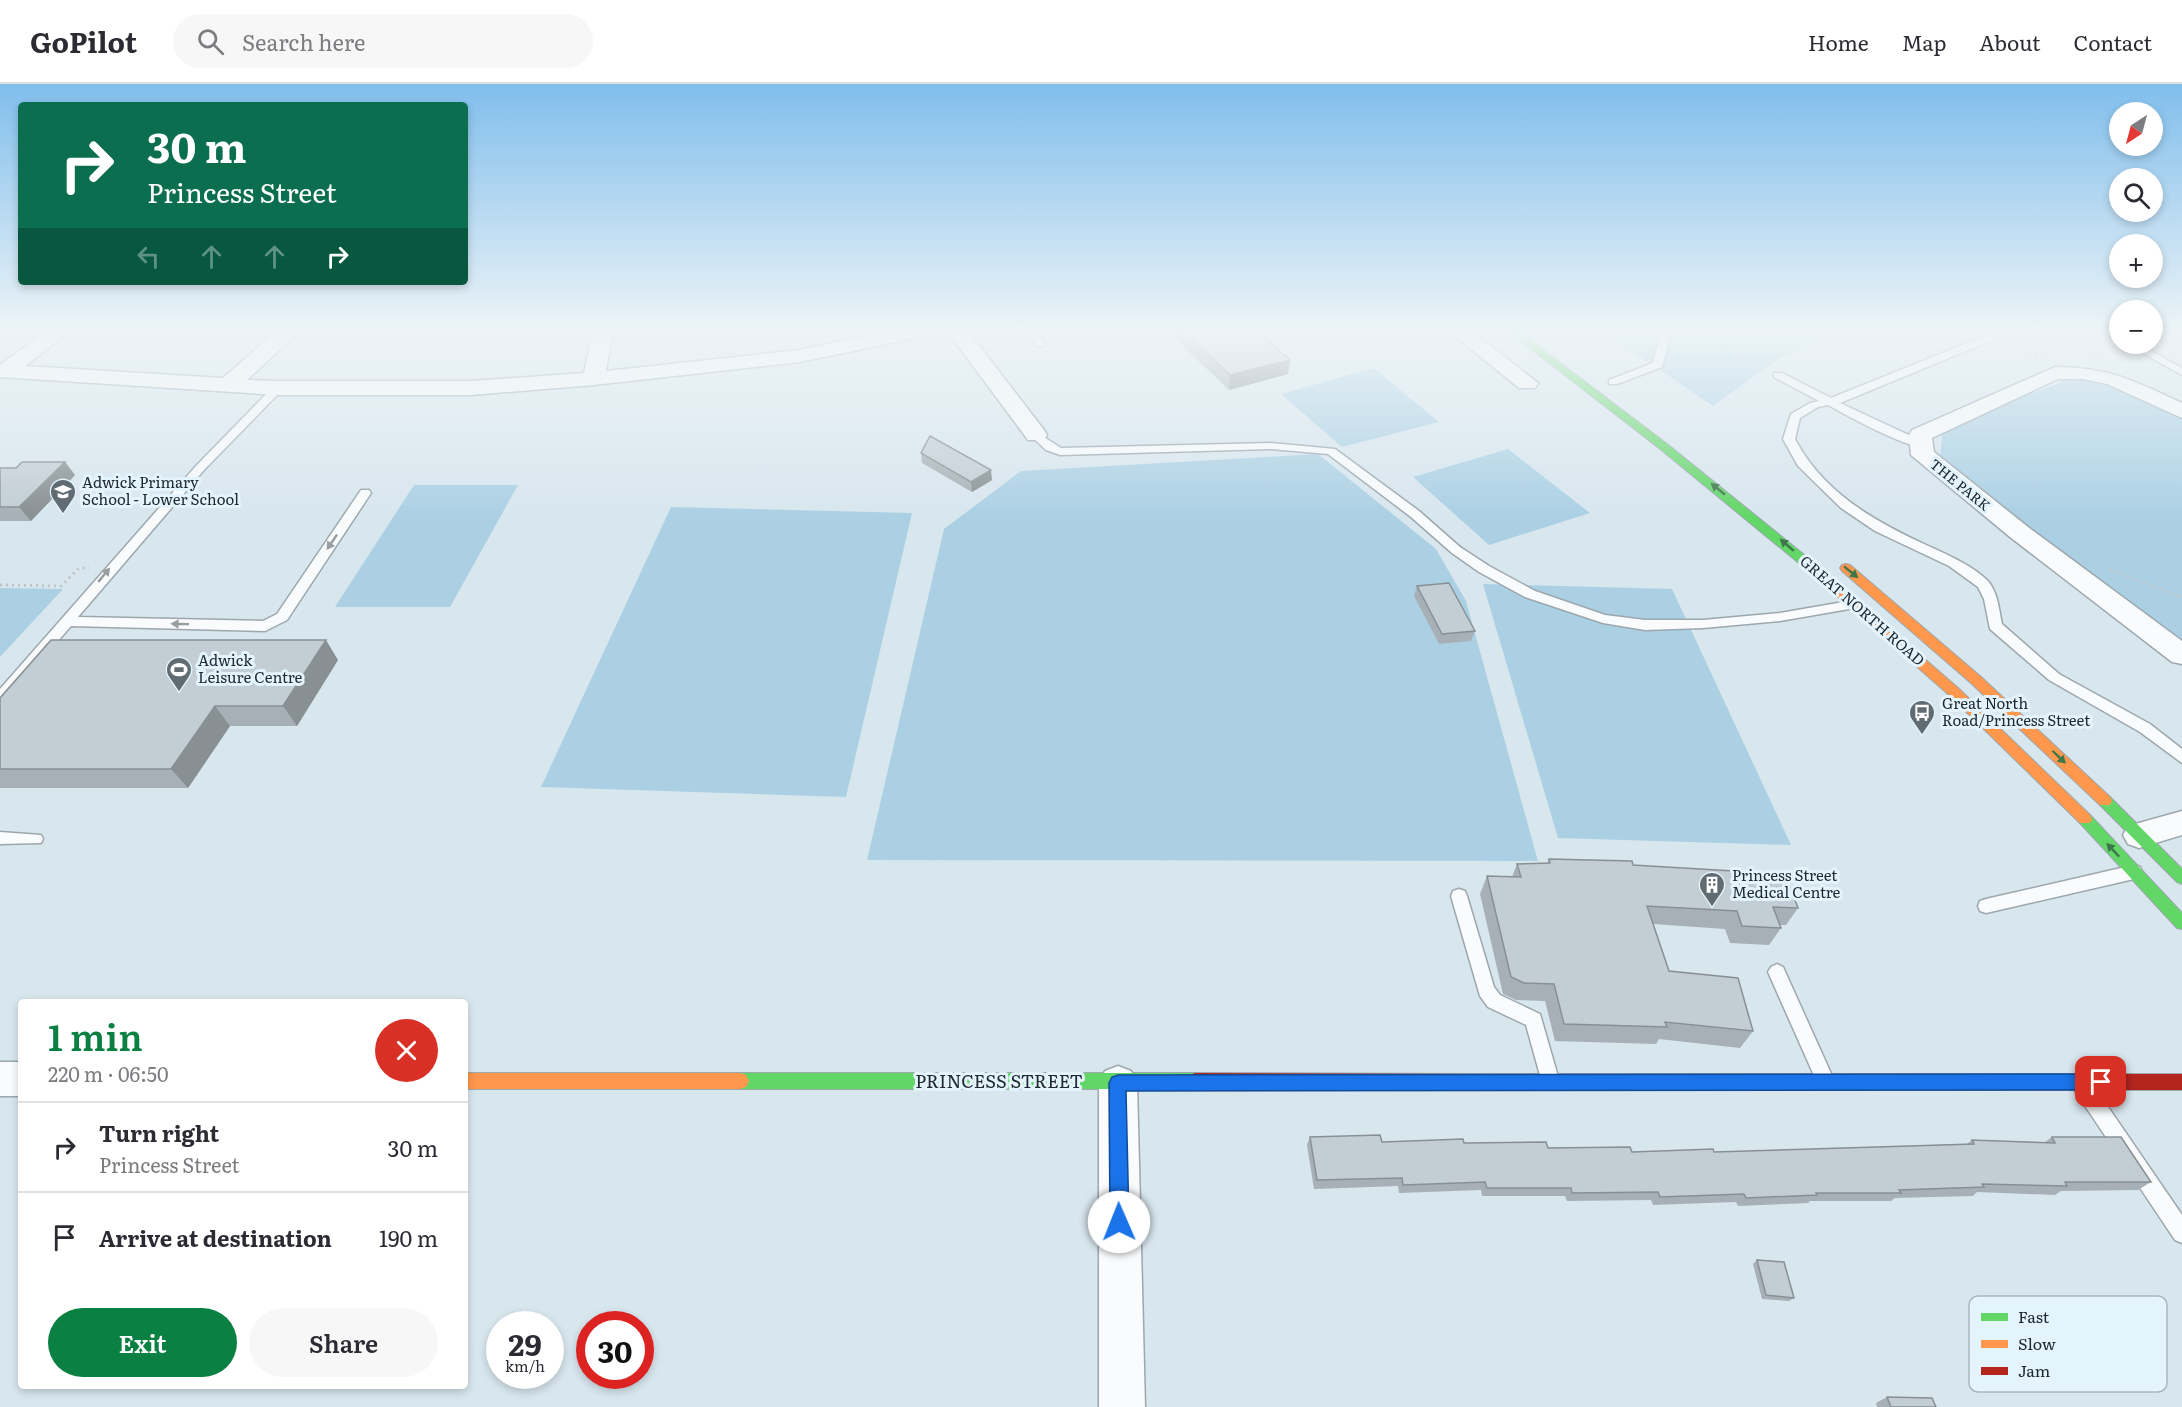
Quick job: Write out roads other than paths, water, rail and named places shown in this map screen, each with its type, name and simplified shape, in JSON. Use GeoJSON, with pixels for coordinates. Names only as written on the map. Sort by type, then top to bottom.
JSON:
{"type":"FeatureCollection","features":[{"type":"Feature","properties":{"kind":"main road","name":"GREAT NORTH ROAD"},"geometry":{"type":"LineString","coordinates":[[1594,393],[1763,525],[1855,604],[1996,732],[2090,824],[2182,923]]}},
{"type":"Feature","properties":{"kind":"main road"},"geometry":{"type":"LineString","coordinates":[[1626,393],[1630,396]]}},
{"type":"Feature","properties":{"kind":"main road","name":"GREAT NORTH ROAD"},"geometry":{"type":"LineString","coordinates":[[1835,559],[1950,656],[2182,878]]}},
{"type":"Feature","properties":{"kind":"main road","name":"PRINCESS STREET"},"geometry":{"type":"LineString","coordinates":[[468,1081],[2182,1082]]}},
{"type":"Feature","properties":{"kind":"street"},"geometry":{"type":"LineString","coordinates":[[1004,393],[1036,435]]}},
{"type":"Feature","properties":{"kind":"street","name":"THE PARK"},"geometry":{"type":"LineString","coordinates":[[2012,393],[1920,435],[1923,455],[2019,532],[2182,655]]}},
{"type":"Feature","properties":{"kind":"street","name":"THE PARK"},"geometry":{"type":"LineString","coordinates":[[2143,393],[2182,411]]}},
{"type":"Feature","properties":{"kind":"street"},"geometry":{"type":"LineString","coordinates":[[2139,835],[2182,823]]}},
{"type":"Feature","properties":{"kind":"street"},"geometry":{"type":"LineString","coordinates":[[0,1079],[18,1079]]}},
{"type":"Feature","properties":{"kind":"street"},"geometry":{"type":"LineString","coordinates":[[1118,1083],[1122,1407]]}},
{"type":"Feature","properties":{"kind":"lane"},"geometry":{"type":"LineString","coordinates":[[0,698],[68,621],[71,614],[108,571],[200,468],[273,393]]}},
{"type":"Feature","properties":{"kind":"lane"},"geometry":{"type":"LineString","coordinates":[[1815,393],[1879,429],[1922,445]]}},
{"type":"Feature","properties":{"kind":"lane"},"geometry":{"type":"LineString","coordinates":[[1856,393],[1834,402],[1814,405],[1795,416],[1789,439],[1802,464],[1845,505],[1879,528],[1954,564],[1983,584],[1991,599],[1995,626],[2054,677],[2145,728],[2182,757]]}},
{"type":"Feature","properties":{"kind":"lane"},"geometry":{"type":"LineString","coordinates":[[1036,435],[1050,448],[1060,452],[1271,446],[1331,451],[1415,514],[1456,550],[1484,569],[1530,594],[1603,619],[1645,625],[1702,624],[1780,617],[1855,604]]}},
{"type":"Feature","properties":{"kind":"lane"},"geometry":{"type":"LineString","coordinates":[[68,621],[265,626],[282,617],[365,493]]}},
{"type":"Feature","properties":{"kind":"lane"},"geometry":{"type":"LineString","coordinates":[[0,838],[35,839]]}},
{"type":"Feature","properties":{"kind":"lane"},"geometry":{"type":"LineString","coordinates":[[1986,906],[2134,872]]}},
{"type":"Feature","properties":{"kind":"lane"},"geometry":{"type":"LineString","coordinates":[[1459,896],[1486,991],[1494,1001],[1534,1020],[1551,1082]]}},
{"type":"Feature","properties":{"kind":"lane"},"geometry":{"type":"LineString","coordinates":[[1777,972],[1826,1082]]}},
{"type":"Feature","properties":{"kind":"lane"},"geometry":{"type":"LineString","coordinates":[[2080,1082],[2182,1233]]}},
{"type":"Feature","properties":{"kind":"place","name":"Adwick Primary School - Lower School"},"geometry":{"type":"Point","coordinates":[63,515]}},
{"type":"Feature","properties":{"kind":"place","name":"Adwick Leisure Centre"},"geometry":{"type":"Point","coordinates":[179,693]}},
{"type":"Feature","properties":{"kind":"place","name":"Great North Road/Princess Street"},"geometry":{"type":"Point","coordinates":[1922,736]}},
{"type":"Feature","properties":{"kind":"place","name":"Princess Street Medical Centre"},"geometry":{"type":"Point","coordinates":[1712,908]}}]}
